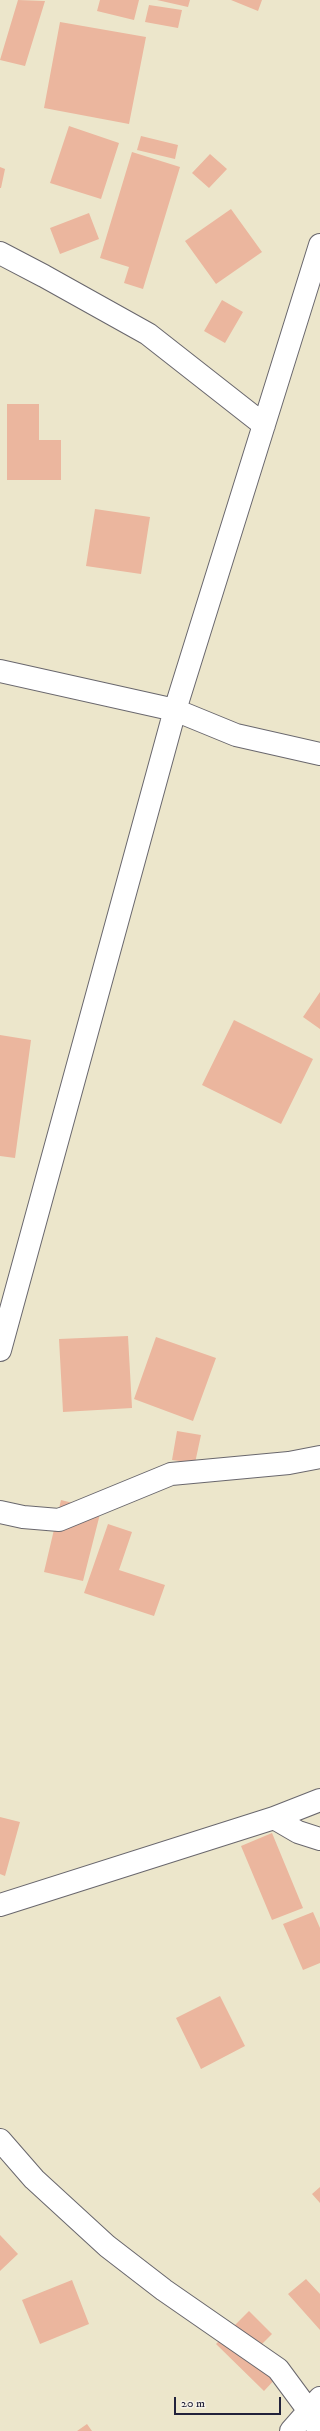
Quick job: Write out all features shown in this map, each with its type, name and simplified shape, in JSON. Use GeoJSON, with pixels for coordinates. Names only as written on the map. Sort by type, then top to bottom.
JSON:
{"type":"FeatureCollection","features":[{"type":"Feature","properties":{"kind":"street"},"geometry":{"type":"LineString","coordinates":[[0,1350],[175,710],[320,245]]}},
{"type":"Feature","properties":{"kind":"street"},"geometry":{"type":"LineString","coordinates":[[0,253],[148,334],[264,425]]}},
{"type":"Feature","properties":{"kind":"street"},"geometry":{"type":"LineString","coordinates":[[0,671],[175,710],[236,735],[320,754]]}},
{"type":"Feature","properties":{"kind":"street"},"geometry":{"type":"LineString","coordinates":[[0,1512],[23,1517],[59,1520],[171,1474],[289,1464],[320,1457]]}},
{"type":"Feature","properties":{"kind":"street"},"geometry":{"type":"LineString","coordinates":[[0,1905],[274,1818],[320,1800]]}},
{"type":"Feature","properties":{"kind":"street"},"geometry":{"type":"LineString","coordinates":[[274,1818],[298,1832],[320,1839]]}},
{"type":"Feature","properties":{"kind":"street"},"geometry":{"type":"LineString","coordinates":[[0,2140],[34,2179],[107,2246],[164,2290],[278,2369],[314,2405],[319,2431]]}},
{"type":"Feature","properties":{"kind":"street"},"geometry":{"type":"LineString","coordinates":[[291,2431],[314,2405]]}},
{"type":"Feature","properties":{"kind":"building"},"geometry":{"type":"Polygon","coordinates":[[[18,0],[45,1],[25,66],[0,60],[18,0]]]}},
{"type":"Feature","properties":{"kind":"building"},"geometry":{"type":"Polygon","coordinates":[[[100,0],[139,0],[134,20],[97,11],[100,0]]]}},
{"type":"Feature","properties":{"kind":"building"},"geometry":{"type":"Polygon","coordinates":[[[157,0],[190,0],[188,7],[157,0]]]}},
{"type":"Feature","properties":{"kind":"building"},"geometry":{"type":"Polygon","coordinates":[[[231,0],[262,0],[258,11],[231,0]]]}},
{"type":"Feature","properties":{"kind":"building"},"geometry":{"type":"Polygon","coordinates":[[[149,5],[182,10],[178,28],[145,22],[149,5]]]}},
{"type":"Feature","properties":{"kind":"building"},"geometry":{"type":"Polygon","coordinates":[[[60,22],[146,37],[129,124],[44,108],[60,22]]]}},
{"type":"Feature","properties":{"kind":"building"},"geometry":{"type":"Polygon","coordinates":[[[69,126],[119,143],[101,199],[50,183],[69,126]]]}},
{"type":"Feature","properties":{"kind":"building"},"geometry":{"type":"Polygon","coordinates":[[[141,136],[178,145],[175,159],[137,150],[141,136]]]}},
{"type":"Feature","properties":{"kind":"building"},"geometry":{"type":"Polygon","coordinates":[[[132,152],[180,167],[143,289],[124,283],[129,267],[100,258],[132,152]]]}},
{"type":"Feature","properties":{"kind":"building"},"geometry":{"type":"Polygon","coordinates":[[[210,154],[227,169],[209,188],[192,173],[210,154]]]}},
{"type":"Feature","properties":{"kind":"building"},"geometry":{"type":"Polygon","coordinates":[[[0,167],[5,169],[1,188],[0,188],[0,167]]]}},
{"type":"Feature","properties":{"kind":"building"},"geometry":{"type":"Polygon","coordinates":[[[231,209],[262,252],[216,284],[185,241],[231,209]]]}},
{"type":"Feature","properties":{"kind":"building"},"geometry":{"type":"Polygon","coordinates":[[[89,213],[99,239],[60,254],[50,228],[89,213]]]}},
{"type":"Feature","properties":{"kind":"building"},"geometry":{"type":"Polygon","coordinates":[[[222,300],[243,312],[225,343],[204,331],[222,300]]]}},
{"type":"Feature","properties":{"kind":"building"},"geometry":{"type":"Polygon","coordinates":[[[7,404],[39,404],[39,440],[61,440],[61,480],[7,480],[7,404]]]}},
{"type":"Feature","properties":{"kind":"building"},"geometry":{"type":"Polygon","coordinates":[[[95,509],[150,517],[141,574],[86,566],[95,509]]]}},
{"type":"Feature","properties":{"kind":"building"},"geometry":{"type":"Polygon","coordinates":[[[320,992],[320,1029],[303,1017],[320,992]]]}},
{"type":"Feature","properties":{"kind":"building"},"geometry":{"type":"Polygon","coordinates":[[[234,1020],[313,1059],[281,1124],[202,1085],[234,1020]]]}},
{"type":"Feature","properties":{"kind":"building"},"geometry":{"type":"Polygon","coordinates":[[[0,1035],[31,1040],[15,1158],[0,1156],[0,1035]]]}},
{"type":"Feature","properties":{"kind":"building"},"geometry":{"type":"Polygon","coordinates":[[[128,1336],[132,1408],[63,1412],[59,1339],[128,1336]]]}},
{"type":"Feature","properties":{"kind":"building"},"geometry":{"type":"Polygon","coordinates":[[[156,1337],[216,1358],[193,1421],[134,1399],[156,1337]]]}},
{"type":"Feature","properties":{"kind":"building"},"geometry":{"type":"Polygon","coordinates":[[[177,1431],[201,1435],[195,1463],[172,1460],[177,1431]]]}},
{"type":"Feature","properties":{"kind":"building"},"geometry":{"type":"Polygon","coordinates":[[[61,1500],[101,1510],[83,1581],[44,1572],[61,1500]]]}},
{"type":"Feature","properties":{"kind":"building"},"geometry":{"type":"Polygon","coordinates":[[[108,1524],[132,1532],[119,1570],[165,1585],[154,1616],[84,1593],[108,1524]]]}},
{"type":"Feature","properties":{"kind":"building"},"geometry":{"type":"Polygon","coordinates":[[[0,1817],[20,1822],[5,1876],[0,1874],[0,1817]]]}},
{"type":"Feature","properties":{"kind":"building"},"geometry":{"type":"Polygon","coordinates":[[[272,1833],[303,1908],[272,1920],[241,1846],[272,1833]]]}},
{"type":"Feature","properties":{"kind":"building"},"geometry":{"type":"Polygon","coordinates":[[[313,1912],[320,1928],[320,1963],[303,1970],[283,1924],[313,1912]]]}},
{"type":"Feature","properties":{"kind":"building"},"geometry":{"type":"Polygon","coordinates":[[[220,1996],[245,2046],[201,2069],[176,2018],[220,1996]]]}},
{"type":"Feature","properties":{"kind":"building"},"geometry":{"type":"Polygon","coordinates":[[[320,2187],[320,2203],[312,2194],[320,2187]]]}},
{"type":"Feature","properties":{"kind":"building"},"geometry":{"type":"Polygon","coordinates":[[[0,2235],[18,2254],[0,2271],[0,2235]]]}},
{"type":"Feature","properties":{"kind":"building"},"geometry":{"type":"Polygon","coordinates":[[[306,2279],[320,2294],[320,2330],[288,2294],[306,2279]]]}},
{"type":"Feature","properties":{"kind":"building"},"geometry":{"type":"Polygon","coordinates":[[[72,2280],[89,2324],[40,2344],[22,2300],[72,2280]]]}},
{"type":"Feature","properties":{"kind":"building"},"geometry":{"type":"Polygon","coordinates":[[[249,2311],[272,2334],[253,2353],[278,2376],[264,2391],[216,2344],[249,2311]]]}},
{"type":"Feature","properties":{"kind":"building"},"geometry":{"type":"Polygon","coordinates":[[[87,2424],[92,2431],[77,2431],[87,2424]]]}}]}
